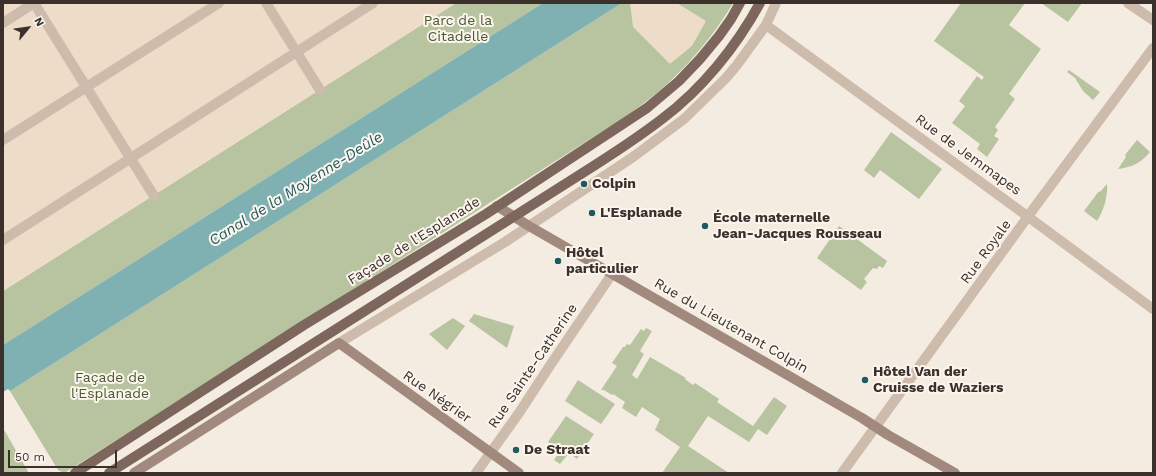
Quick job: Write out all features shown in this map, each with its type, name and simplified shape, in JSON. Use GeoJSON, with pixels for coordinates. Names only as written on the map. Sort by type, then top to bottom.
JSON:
{"type":"FeatureCollection","features":[{"type":"Feature","properties":{"kind":"main road","name":"Façade de l'Esplanade"},"geometry":{"type":"LineString","coordinates":[[75,473],[304,325],[497,206],[627,122],[658,100],[679,82],[709,48],[740,3]]}},
{"type":"Feature","properties":{"kind":"main road"},"geometry":{"type":"LineString","coordinates":[[109,473],[514,217],[663,119],[695,90],[725,56],[745,30],[760,3]]}},
{"type":"Feature","properties":{"kind":"street"},"geometry":{"type":"LineString","coordinates":[[3,23],[34,3],[154,196]]}},
{"type":"Feature","properties":{"kind":"street"},"geometry":{"type":"LineString","coordinates":[[3,140],[219,3]]}},
{"type":"Feature","properties":{"kind":"street"},"geometry":{"type":"LineString","coordinates":[[266,3],[320,90]]}},
{"type":"Feature","properties":{"kind":"street"},"geometry":{"type":"LineString","coordinates":[[3,240],[373,3]]}},
{"type":"Feature","properties":{"kind":"street"},"geometry":{"type":"LineString","coordinates":[[134,473],[339,343],[505,242],[633,158],[684,119],[726,78],[766,25],[776,3]]}},
{"type":"Feature","properties":{"kind":"street"},"geometry":{"type":"LineString","coordinates":[[1128,3],[1153,20]]}},
{"type":"Feature","properties":{"kind":"street","name":"Rue de Jemmapes"},"geometry":{"type":"LineString","coordinates":[[766,25],[1153,309]]}},
{"type":"Feature","properties":{"kind":"street","name":"Rue Royale"},"geometry":{"type":"LineString","coordinates":[[842,473],[1153,48]]}},
{"type":"Feature","properties":{"kind":"street","name":"Rue du Lieutenant Colpin"},"geometry":{"type":"LineString","coordinates":[[497,206],[956,473]]}},
{"type":"Feature","properties":{"kind":"street","name":"Rue Sainte-Catherine"},"geometry":{"type":"LineString","coordinates":[[476,473],[519,413],[612,274]]}},
{"type":"Feature","properties":{"kind":"street","name":"Rue Négrier"},"geometry":{"type":"LineString","coordinates":[[339,343],[520,473]]}},
{"type":"Feature","properties":{"kind":"green space","name":"Parc de la Citadelle"},"geometry":{"type":"Polygon","coordinates":[[[456,3],[543,3],[3,345],[3,291],[456,3]]]}},
{"type":"Feature","properties":{"kind":"green space","name":"Façade de l'Esplanade"},"geometry":{"type":"Polygon","coordinates":[[[622,3],[733,3],[714,32],[679,72],[653,96],[629,114],[66,472],[58,470],[10,391],[622,3]]]}},
{"type":"Feature","properties":{"kind":"green space"},"geometry":{"type":"Polygon","coordinates":[[[961,3],[1025,3],[1009,25],[1041,49],[1009,94],[1015,99],[995,127],[998,130],[994,136],[999,139],[987,157],[977,149],[980,144],[952,123],[965,106],[959,101],[977,76],[982,80],[984,77],[934,41],[961,3]]]}},
{"type":"Feature","properties":{"kind":"green space"},"geometry":{"type":"Polygon","coordinates":[[[1041,3],[1082,3],[1068,22],[1041,3]]]}},
{"type":"Feature","properties":{"kind":"green space"},"geometry":{"type":"Polygon","coordinates":[[[1069,70],[1100,92],[1093,100],[1083,91],[1075,78],[1067,72],[1069,70]]]}},
{"type":"Feature","properties":{"kind":"green space"},"geometry":{"type":"Polygon","coordinates":[[[891,132],[942,169],[919,199],[880,170],[874,178],[864,170],[891,132]]]}},
{"type":"Feature","properties":{"kind":"green space"},"geometry":{"type":"Polygon","coordinates":[[[1137,140],[1150,152],[1136,164],[1118,169],[1126,157],[1125,155],[1137,140]]]}},
{"type":"Feature","properties":{"kind":"green space"},"geometry":{"type":"Polygon","coordinates":[[[1107,184],[1105,203],[1097,221],[1084,211],[1099,191],[1100,192],[1107,184]]]}},
{"type":"Feature","properties":{"kind":"green space"},"geometry":{"type":"Polygon","coordinates":[[[839,226],[887,261],[883,268],[879,266],[877,269],[873,268],[864,279],[867,282],[861,290],[817,258],[839,226]]]}},
{"type":"Feature","properties":{"kind":"green space"},"geometry":{"type":"Polygon","coordinates":[[[474,314],[514,326],[507,348],[469,321],[474,314]]]}},
{"type":"Feature","properties":{"kind":"green space"},"geometry":{"type":"Polygon","coordinates":[[[453,318],[465,326],[447,350],[429,334],[453,318]]]}},
{"type":"Feature","properties":{"kind":"green space"},"geometry":{"type":"Polygon","coordinates":[[[646,328],[652,331],[640,351],[644,354],[632,375],[637,379],[650,357],[686,378],[685,379],[693,385],[695,383],[719,399],[717,402],[753,426],[774,397],[787,406],[767,435],[758,429],[749,442],[708,416],[688,446],[729,473],[662,473],[680,447],[655,430],[660,419],[642,407],[636,417],[622,408],[625,402],[613,394],[612,395],[604,390],[601,390],[617,366],[612,363],[623,347],[627,344],[630,345],[641,329],[644,331],[646,328]]]}},
{"type":"Feature","properties":{"kind":"green space"},"geometry":{"type":"Polygon","coordinates":[[[578,380],[615,404],[601,424],[565,401],[578,380]]]}},
{"type":"Feature","properties":{"kind":"green space"},"geometry":{"type":"Polygon","coordinates":[[[566,416],[594,434],[577,459],[569,453],[560,464],[554,460],[560,451],[548,442],[566,416]]]}},
{"type":"Feature","properties":{"kind":"green space"},"geometry":{"type":"Polygon","coordinates":[[[3,428],[26,468],[29,473],[3,473],[3,428]]]}},
{"type":"Feature","properties":{"kind":"shaded area"},"geometry":{"type":"Polygon","coordinates":[[[3,3],[456,3],[3,291],[3,3]]]}},
{"type":"Feature","properties":{"kind":"shaded area"},"geometry":{"type":"Polygon","coordinates":[[[630,3],[677,3],[706,21],[692,46],[670,64],[633,27],[630,3]]]}},
{"type":"Feature","properties":{"kind":"water","name":"Canal de la Moyenne-Deûle"},"geometry":{"type":"Polygon","coordinates":[[[543,3],[622,3],[10,391],[8,389],[3,392],[3,345],[543,3]]]}},
{"type":"Feature","properties":{"kind":"place","name":"Colpin"},"geometry":{"type":"Point","coordinates":[584,184]}},
{"type":"Feature","properties":{"kind":"place","name":"L'Esplanade"},"geometry":{"type":"Point","coordinates":[592,213]}},
{"type":"Feature","properties":{"kind":"place","name":"École maternelle Jean-Jacques Rousseau"},"geometry":{"type":"Point","coordinates":[705,226]}},
{"type":"Feature","properties":{"kind":"place","name":"Hôtel particulier"},"geometry":{"type":"Point","coordinates":[558,261]}},
{"type":"Feature","properties":{"kind":"place","name":"Hôtel Van der Cruisse de Waziers"},"geometry":{"type":"Point","coordinates":[865,380]}},
{"type":"Feature","properties":{"kind":"place","name":"De Straat"},"geometry":{"type":"Point","coordinates":[516,450]}}]}
